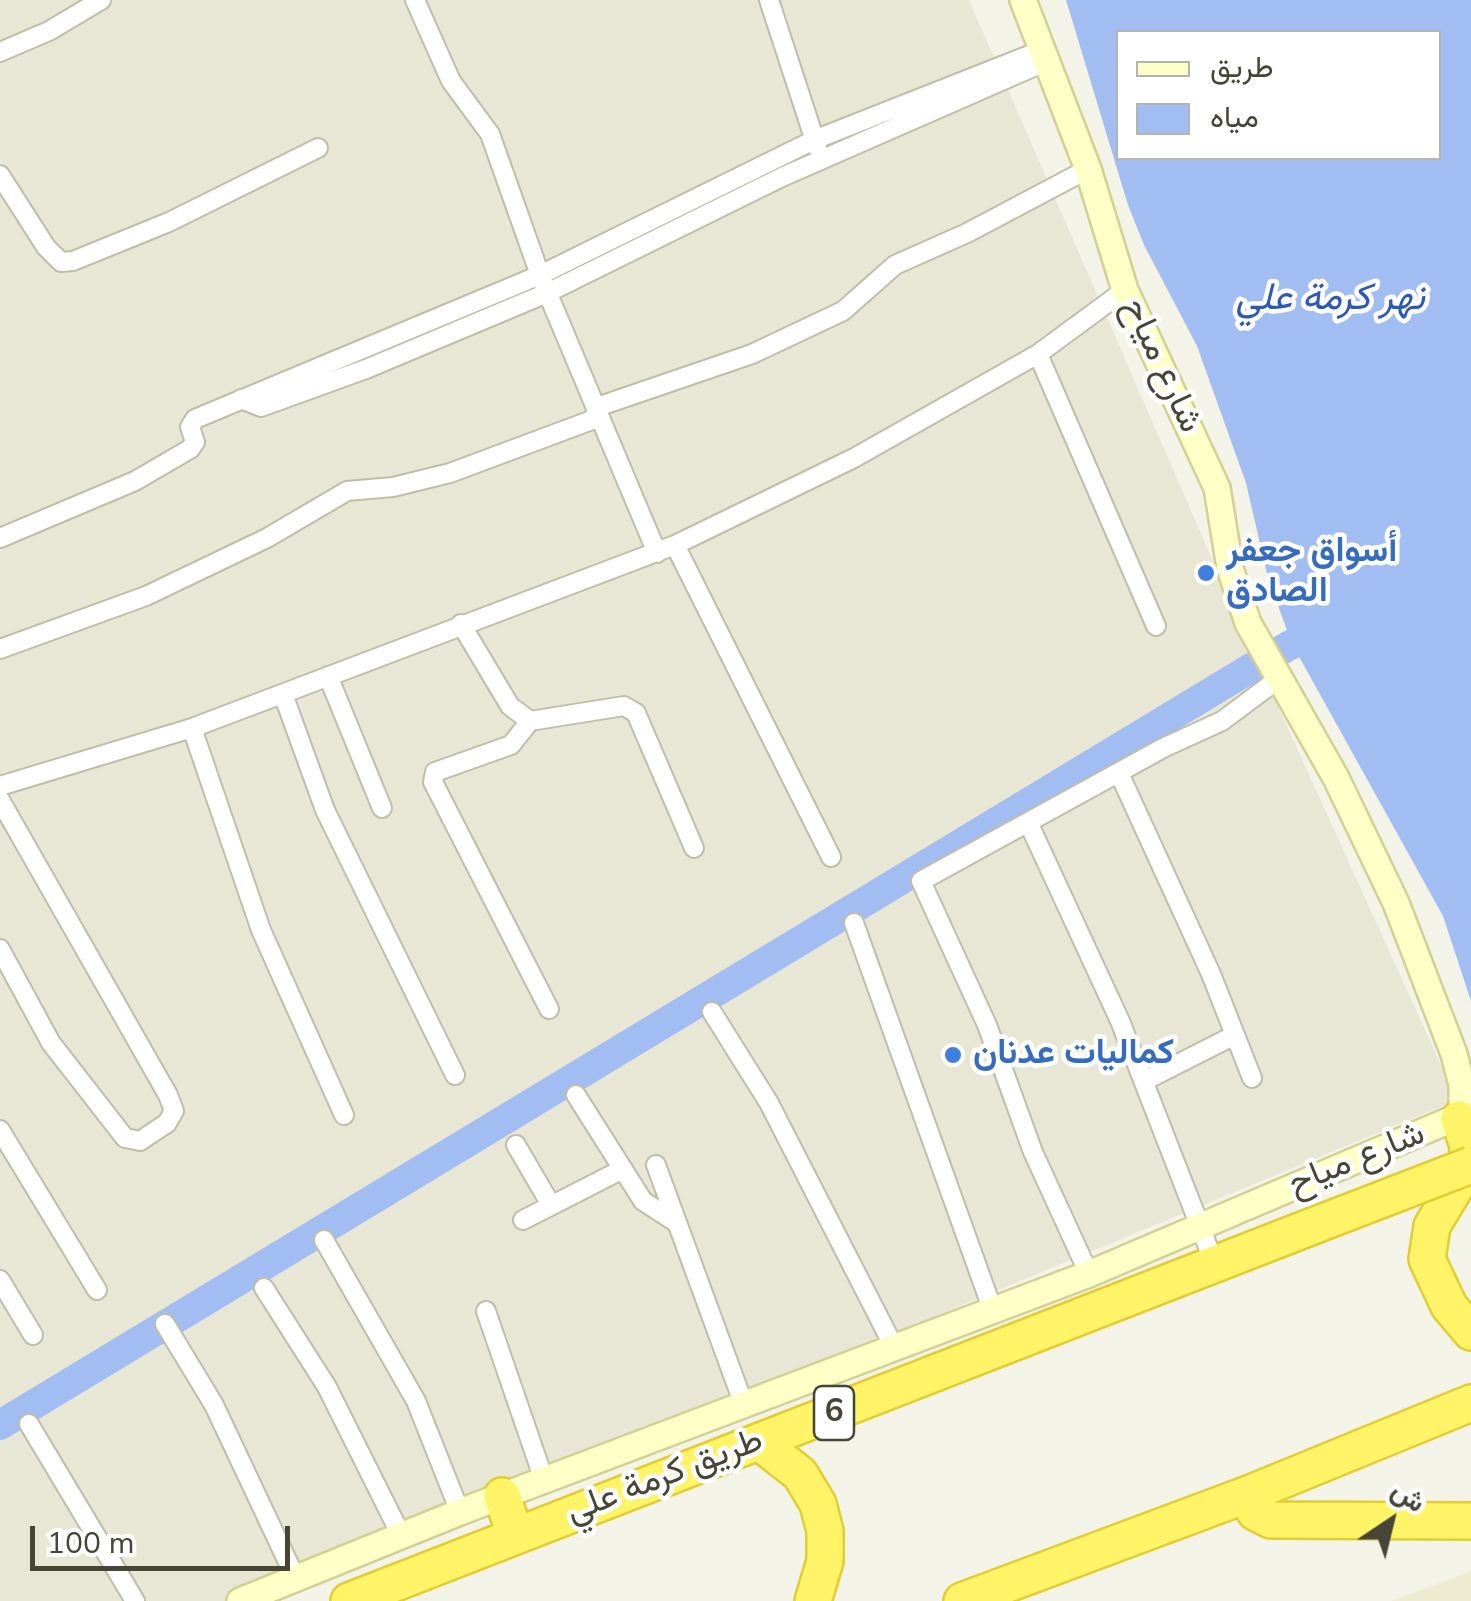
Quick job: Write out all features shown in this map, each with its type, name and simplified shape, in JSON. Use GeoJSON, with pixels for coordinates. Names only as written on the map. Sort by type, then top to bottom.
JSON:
{"type":"FeatureCollection","features":[{"type":"Feature","properties":{"kind":"highway"},"geometry":{"type":"LineString","coordinates":[[1459,1119],[1468,1146],[1467,1168],[1432,1226],[1427,1260],[1448,1306],[1471,1332]]}},
{"type":"Feature","properties":{"kind":"highway","name":"طريق كرمة علي"},"geometry":{"type":"LineString","coordinates":[[349,1601],[1471,1165]]}},
{"type":"Feature","properties":{"kind":"highway"},"geometry":{"type":"LineString","coordinates":[[962,1601],[1246,1494],[1471,1403]]}},
{"type":"Feature","properties":{"kind":"highway"},"geometry":{"type":"LineString","coordinates":[[759,1442],[800,1474],[818,1504],[825,1531],[825,1561],[814,1601]]}},
{"type":"Feature","properties":{"kind":"highway"},"geometry":{"type":"LineString","coordinates":[[1246,1494],[1255,1512],[1271,1520],[1471,1522]]}},
{"type":"Feature","properties":{"kind":"highway"},"geometry":{"type":"LineString","coordinates":[[502,1496],[515,1534]]}},
{"type":"Feature","properties":{"kind":"street"},"geometry":{"type":"LineString","coordinates":[[0,52],[49,31],[101,0]]}},
{"type":"Feature","properties":{"kind":"street"},"geometry":{"type":"LineString","coordinates":[[416,0],[450,81],[490,134],[543,284],[596,411],[831,857]]}},
{"type":"Feature","properties":{"kind":"street"},"geometry":{"type":"LineString","coordinates":[[768,0],[822,160]]}},
{"type":"Feature","properties":{"kind":"street","name":"شارع مياح"},"geometry":{"type":"LineString","coordinates":[[240,1601],[460,1512],[1089,1274],[1300,1181],[1459,1119],[1464,1106],[1459,1070],[1396,903],[1336,778],[1277,680],[1248,622],[1230,568],[1217,488],[1125,290],[1088,169],[1023,0]]}},
{"type":"Feature","properties":{"kind":"street"},"geometry":{"type":"LineString","coordinates":[[0,538],[135,481],[190,449],[195,442],[190,427],[194,419],[358,350],[543,284],[814,140],[1044,56]]}},
{"type":"Feature","properties":{"kind":"street"},"geometry":{"type":"LineString","coordinates":[[241,399],[261,407],[366,369],[1044,56]]}},
{"type":"Feature","properties":{"kind":"street"},"geometry":{"type":"LineString","coordinates":[[0,175],[46,247],[61,262],[74,261],[169,222],[318,148]]}},
{"type":"Feature","properties":{"kind":"street"},"geometry":{"type":"LineString","coordinates":[[0,649],[146,596],[268,538],[346,492],[393,488],[450,473],[592,420],[596,411],[752,354],[843,311],[895,265],[968,233],[1088,169]]}},
{"type":"Feature","properties":{"kind":"street"},"geometry":{"type":"LineString","coordinates":[[0,786],[192,728],[461,624],[567,590],[666,549],[854,458],[1038,354],[1125,290]]}},
{"type":"Feature","properties":{"kind":"street"},"geometry":{"type":"LineString","coordinates":[[358,350],[366,369]]}},
{"type":"Feature","properties":{"kind":"street"},"geometry":{"type":"LineString","coordinates":[[1038,354],[1156,626]]}},
{"type":"Feature","properties":{"kind":"street"},"geometry":{"type":"LineString","coordinates":[[461,624],[510,706],[530,721]]}},
{"type":"Feature","properties":{"kind":"street"},"geometry":{"type":"LineString","coordinates":[[328,676],[382,808]]}},
{"type":"Feature","properties":{"kind":"street"},"geometry":{"type":"LineString","coordinates":[[1089,1274],[1032,1152],[987,1025],[921,881],[1222,720],[1277,680]]}},
{"type":"Feature","properties":{"kind":"street"},"geometry":{"type":"LineString","coordinates":[[282,694],[325,810],[455,1075]]}},
{"type":"Feature","properties":{"kind":"street"},"geometry":{"type":"LineString","coordinates":[[548,1010],[433,782],[435,772],[511,745],[530,721],[624,706],[636,713],[694,848]]}},
{"type":"Feature","properties":{"kind":"street"},"geometry":{"type":"LineString","coordinates":[[192,728],[261,930],[344,1115]]}},
{"type":"Feature","properties":{"kind":"street"},"geometry":{"type":"LineString","coordinates":[[1119,773],[1252,1078]]}},
{"type":"Feature","properties":{"kind":"street"},"geometry":{"type":"LineString","coordinates":[[0,800],[168,1096],[174,1110],[167,1123],[140,1141],[125,1138],[51,1042],[0,948]]}},
{"type":"Feature","properties":{"kind":"street"},"geometry":{"type":"LineString","coordinates":[[1028,822],[1144,1081],[1215,1265]]}},
{"type":"Feature","properties":{"kind":"street"},"geometry":{"type":"LineString","coordinates":[[854,924],[993,1311]]}},
{"type":"Feature","properties":{"kind":"street"},"geometry":{"type":"LineString","coordinates":[[712,1012],[768,1103],[895,1348]]}},
{"type":"Feature","properties":{"kind":"street"},"geometry":{"type":"LineString","coordinates":[[1144,1081],[1235,1034]]}},
{"type":"Feature","properties":{"kind":"street"},"geometry":{"type":"LineString","coordinates":[[576,1095],[643,1201],[678,1224]]}},
{"type":"Feature","properties":{"kind":"street"},"geometry":{"type":"LineString","coordinates":[[0,1130],[96,1290]]}},
{"type":"Feature","properties":{"kind":"street"},"geometry":{"type":"LineString","coordinates":[[516,1146],[551,1206]]}},
{"type":"Feature","properties":{"kind":"street"},"geometry":{"type":"LineString","coordinates":[[656,1165],[744,1406]]}},
{"type":"Feature","properties":{"kind":"street"},"geometry":{"type":"LineString","coordinates":[[523,1220],[623,1169]]}},
{"type":"Feature","properties":{"kind":"street"},"geometry":{"type":"LineString","coordinates":[[324,1240],[416,1401],[460,1512]]}},
{"type":"Feature","properties":{"kind":"street"},"geometry":{"type":"LineString","coordinates":[[0,1280],[33,1335]]}},
{"type":"Feature","properties":{"kind":"street"},"geometry":{"type":"LineString","coordinates":[[264,1288],[327,1387],[401,1535]]}},
{"type":"Feature","properties":{"kind":"street"},"geometry":{"type":"LineString","coordinates":[[486,1311],[544,1480]]}},
{"type":"Feature","properties":{"kind":"street"},"geometry":{"type":"LineString","coordinates":[[165,1324],[214,1404],[296,1577]]}},
{"type":"Feature","properties":{"kind":"street"},"geometry":{"type":"LineString","coordinates":[[29,1424],[135,1601]]}},
{"type":"Feature","properties":{"kind":"shaded area"},"geometry":{"type":"Polygon","coordinates":[[[0,0],[969,0],[1235,612],[1457,1100],[248,1601],[0,1601],[0,0]]]}},
{"type":"Feature","properties":{"kind":"shaded area"},"geometry":{"type":"Polygon","coordinates":[[[1471,1571],[1471,1601],[1391,1601],[1471,1571]]]}},
{"type":"Feature","properties":{"kind":"water","name":"نهر كرمة علي"},"geometry":{"type":"Polygon","coordinates":[[[1066,0],[1471,0],[1471,1001],[1443,916],[1292,644],[1268,578],[1246,483],[1197,346],[1144,245],[1128,205],[1066,0]]]}},
{"type":"Feature","properties":{"kind":"waterway"},"geometry":{"type":"LineString","coordinates":[[1278,652],[1292,644]]}},
{"type":"Feature","properties":{"kind":"waterway"},"geometry":{"type":"LineString","coordinates":[[0,1425],[1251,668]]}},
{"type":"Feature","properties":{"kind":"place","name":"أسواق جعفر الصادق"},"geometry":{"type":"Point","coordinates":[1206,573]}},
{"type":"Feature","properties":{"kind":"place","name":"كماليات عدنان"},"geometry":{"type":"Point","coordinates":[953,1055]}}]}
